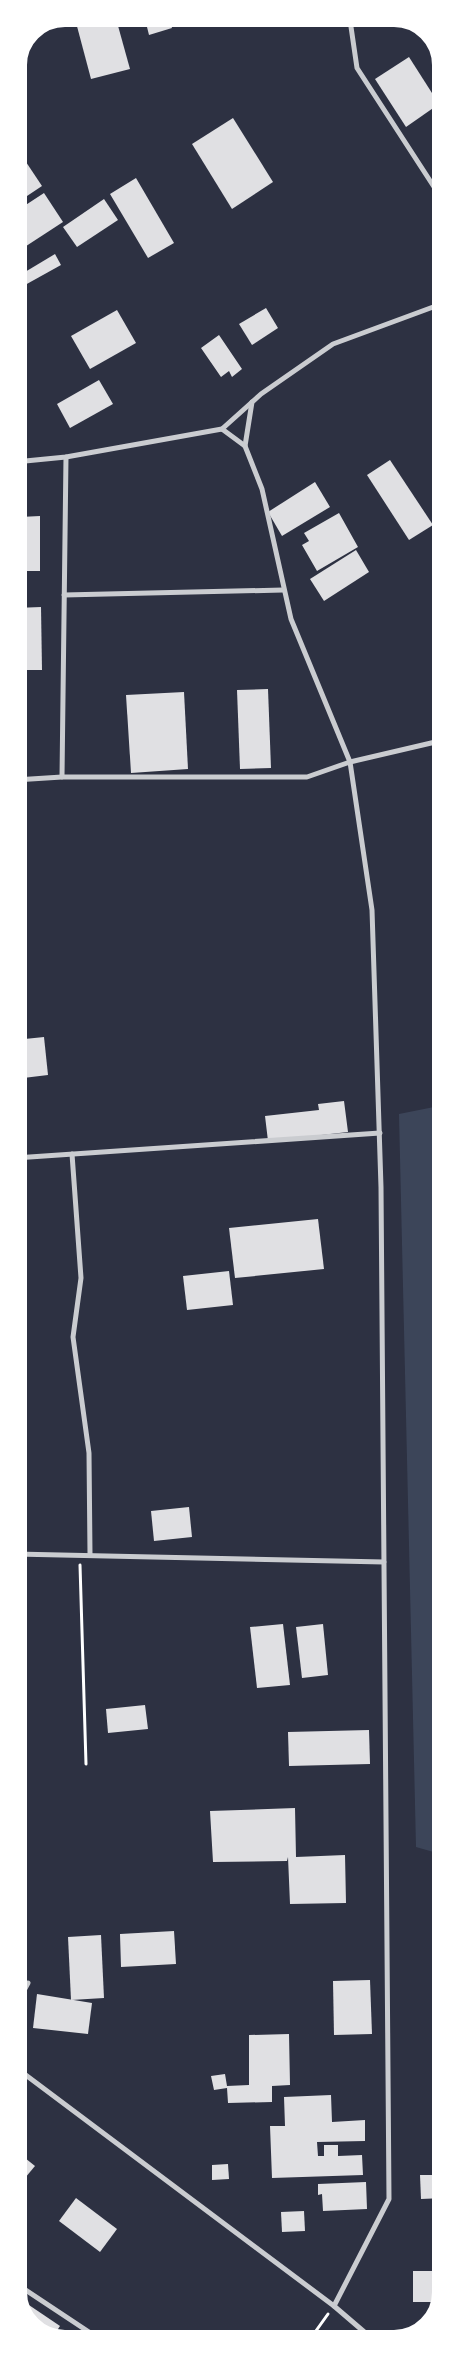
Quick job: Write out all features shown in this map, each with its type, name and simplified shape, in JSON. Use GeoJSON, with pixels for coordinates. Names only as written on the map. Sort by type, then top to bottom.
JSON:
{"type":"FeatureCollection","features":[{"type":"Feature","properties":{"kind":"street"},"geometry":{"type":"LineString","coordinates":[[351,24],[357,68],[435,188]]}},
{"type":"Feature","properties":{"kind":"street"},"geometry":{"type":"LineString","coordinates":[[24,461],[66,457],[222,429],[252,402],[333,344],[435,306]]}},
{"type":"Feature","properties":{"kind":"street"},"geometry":{"type":"LineString","coordinates":[[252,402],[245,446],[262,489],[290,620],[350,762],[372,910],[380,1133],[389,2199],[334,2306]]}},
{"type":"Feature","properties":{"kind":"street"},"geometry":{"type":"LineString","coordinates":[[222,429],[245,446]]}},
{"type":"Feature","properties":{"kind":"street"},"geometry":{"type":"LineString","coordinates":[[62,777],[66,457]]}},
{"type":"Feature","properties":{"kind":"street"},"geometry":{"type":"LineString","coordinates":[[64,595],[283,590]]}},
{"type":"Feature","properties":{"kind":"street"},"geometry":{"type":"LineString","coordinates":[[24,779],[62,777],[307,777],[350,762],[435,742]]}},
{"type":"Feature","properties":{"kind":"street"},"geometry":{"type":"LineString","coordinates":[[24,1157],[380,1133]]}},
{"type":"Feature","properties":{"kind":"street"},"geometry":{"type":"LineString","coordinates":[[72,1154],[81,1278],[72,1337],[88,1453],[90,1554]]}},
{"type":"Feature","properties":{"kind":"street"},"geometry":{"type":"LineString","coordinates":[[24,1554],[384,1562]]}},
{"type":"Feature","properties":{"kind":"street"},"geometry":{"type":"LineString","coordinates":[[24,1991],[28,1984]]}},
{"type":"Feature","properties":{"kind":"street"},"geometry":{"type":"LineString","coordinates":[[24,2074],[334,2306],[366,2333]]}},
{"type":"Feature","properties":{"kind":"street"},"geometry":{"type":"LineString","coordinates":[[24,2288],[91,2333]]}},
{"type":"Feature","properties":{"kind":"path"},"geometry":{"type":"LineString","coordinates":[[80,1554],[86,1764]]}},
{"type":"Feature","properties":{"kind":"path"},"geometry":{"type":"LineString","coordinates":[[314,2333],[334,2306]]}},
{"type":"Feature","properties":{"kind":"shaded area"},"geometry":{"type":"Polygon","coordinates":[[[435,1107],[435,1852],[416,1847],[399,1114],[435,1107]]]}},
{"type":"Feature","properties":{"kind":"building"},"geometry":{"type":"Polygon","coordinates":[[[76,24],[118,24],[130,69],[91,79],[76,24]]]}},
{"type":"Feature","properties":{"kind":"building"},"geometry":{"type":"Polygon","coordinates":[[[146,24],[171,24],[172,28],[149,35],[146,24]]]}},
{"type":"Feature","properties":{"kind":"building"},"geometry":{"type":"Polygon","coordinates":[[[409,57],[435,98],[435,107],[406,127],[375,79],[409,57]]]}},
{"type":"Feature","properties":{"kind":"building"},"geometry":{"type":"Polygon","coordinates":[[[233,118],[273,182],[232,209],[192,144],[233,118]]]}},
{"type":"Feature","properties":{"kind":"building"},"geometry":{"type":"Polygon","coordinates":[[[24,159],[42,186],[24,198],[24,159]]]}},
{"type":"Feature","properties":{"kind":"building"},"geometry":{"type":"Polygon","coordinates":[[[136,178],[174,243],[148,258],[110,194],[136,178]]]}},
{"type":"Feature","properties":{"kind":"building"},"geometry":{"type":"Polygon","coordinates":[[[44,193],[63,222],[24,247],[24,206],[44,193]]]}},
{"type":"Feature","properties":{"kind":"building"},"geometry":{"type":"Polygon","coordinates":[[[104,199],[118,220],[77,247],[63,227],[104,199]]]}},
{"type":"Feature","properties":{"kind":"building"},"geometry":{"type":"Polygon","coordinates":[[[55,254],[61,265],[25,285],[24,273],[55,254]]]}},
{"type":"Feature","properties":{"kind":"building"},"geometry":{"type":"Polygon","coordinates":[[[266,308],[278,328],[252,345],[239,324],[266,308]]]}},
{"type":"Feature","properties":{"kind":"building"},"geometry":{"type":"Polygon","coordinates":[[[117,310],[136,343],[90,369],[71,336],[117,310]]]}},
{"type":"Feature","properties":{"kind":"building"},"geometry":{"type":"Polygon","coordinates":[[[219,335],[242,369],[232,377],[229,371],[221,377],[201,348],[219,335]]]}},
{"type":"Feature","properties":{"kind":"building"},"geometry":{"type":"Polygon","coordinates":[[[99,380],[113,404],[70,428],[57,404],[99,380]]]}},
{"type":"Feature","properties":{"kind":"building"},"geometry":{"type":"Polygon","coordinates":[[[390,460],[433,525],[409,540],[367,475],[390,460]]]}},
{"type":"Feature","properties":{"kind":"building"},"geometry":{"type":"Polygon","coordinates":[[[315,482],[330,507],[282,536],[268,512],[315,482]]]}},
{"type":"Feature","properties":{"kind":"building"},"geometry":{"type":"Polygon","coordinates":[[[339,513],[358,547],[317,571],[302,545],[309,541],[304,533],[339,513]]]}},
{"type":"Feature","properties":{"kind":"building"},"geometry":{"type":"Polygon","coordinates":[[[40,516],[40,571],[24,571],[24,517],[40,516]]]}},
{"type":"Feature","properties":{"kind":"building"},"geometry":{"type":"Polygon","coordinates":[[[356,550],[369,572],[324,601],[310,579],[356,550]]]}},
{"type":"Feature","properties":{"kind":"building"},"geometry":{"type":"Polygon","coordinates":[[[41,607],[42,670],[24,670],[24,608],[41,607]]]}},
{"type":"Feature","properties":{"kind":"building"},"geometry":{"type":"Polygon","coordinates":[[[268,689],[271,768],[240,769],[237,690],[268,689]]]}},
{"type":"Feature","properties":{"kind":"building"},"geometry":{"type":"Polygon","coordinates":[[[184,692],[188,769],[131,773],[126,695],[184,692]]]}},
{"type":"Feature","properties":{"kind":"building"},"geometry":{"type":"Polygon","coordinates":[[[44,1037],[48,1075],[24,1078],[24,1039],[44,1037]]]}},
{"type":"Feature","properties":{"kind":"building"},"geometry":{"type":"Polygon","coordinates":[[[344,1101],[348,1132],[268,1141],[265,1116],[319,1110],[318,1104],[344,1101]]]}},
{"type":"Feature","properties":{"kind":"building"},"geometry":{"type":"Polygon","coordinates":[[[318,1219],[324,1269],[235,1278],[229,1228],[318,1219]]]}},
{"type":"Feature","properties":{"kind":"building"},"geometry":{"type":"Polygon","coordinates":[[[229,1271],[233,1305],[187,1310],[183,1276],[229,1271]]]}},
{"type":"Feature","properties":{"kind":"building"},"geometry":{"type":"Polygon","coordinates":[[[189,1507],[192,1537],[154,1541],[151,1511],[189,1507]]]}},
{"type":"Feature","properties":{"kind":"building"},"geometry":{"type":"Polygon","coordinates":[[[283,1624],[290,1685],[257,1688],[250,1627],[283,1624]]]}},
{"type":"Feature","properties":{"kind":"building"},"geometry":{"type":"Polygon","coordinates":[[[323,1624],[328,1675],[302,1678],[296,1627],[323,1624]]]}},
{"type":"Feature","properties":{"kind":"building"},"geometry":{"type":"Polygon","coordinates":[[[145,1705],[148,1729],[108,1733],[106,1709],[145,1705]]]}},
{"type":"Feature","properties":{"kind":"building"},"geometry":{"type":"Polygon","coordinates":[[[369,1730],[370,1764],[289,1766],[288,1732],[369,1730]]]}},
{"type":"Feature","properties":{"kind":"building"},"geometry":{"type":"Polygon","coordinates":[[[295,1808],[296,1857],[345,1855],[346,1903],[290,1904],[288,1857],[287,1861],[213,1862],[210,1811],[295,1808]]]}},
{"type":"Feature","properties":{"kind":"building"},"geometry":{"type":"Polygon","coordinates":[[[174,1931],[176,1964],[121,1967],[120,1934],[174,1931]]]}},
{"type":"Feature","properties":{"kind":"building"},"geometry":{"type":"Polygon","coordinates":[[[101,1935],[104,1998],[71,2000],[68,1937],[101,1935]]]}},
{"type":"Feature","properties":{"kind":"building"},"geometry":{"type":"Polygon","coordinates":[[[370,1980],[372,2034],[334,2035],[333,1981],[370,1980]]]}},
{"type":"Feature","properties":{"kind":"building"},"geometry":{"type":"Polygon","coordinates":[[[37,1994],[92,2003],[88,2034],[33,2028],[37,1994]]]}},
{"type":"Feature","properties":{"kind":"building"},"geometry":{"type":"Polygon","coordinates":[[[289,2034],[290,2085],[272,2086],[272,2102],[228,2103],[227,2088],[214,2090],[211,2076],[225,2074],[227,2086],[249,2085],[249,2035],[289,2034]]]}},
{"type":"Feature","properties":{"kind":"building"},"geometry":{"type":"Polygon","coordinates":[[[331,2095],[332,2122],[365,2120],[365,2141],[317,2142],[318,2156],[324,2156],[324,2145],[338,2145],[338,2156],[362,2155],[363,2175],[272,2178],[270,2126],[285,2126],[284,2097],[331,2095]]]}},
{"type":"Feature","properties":{"kind":"building"},"geometry":{"type":"Polygon","coordinates":[[[24,2157],[35,2166],[24,2179],[24,2157]]]}},
{"type":"Feature","properties":{"kind":"building"},"geometry":{"type":"Polygon","coordinates":[[[228,2164],[229,2179],[212,2180],[212,2165],[228,2164]]]}},
{"type":"Feature","properties":{"kind":"building"},"geometry":{"type":"Polygon","coordinates":[[[420,2175],[435,2175],[435,2198],[421,2199],[420,2175]]]}},
{"type":"Feature","properties":{"kind":"building"},"geometry":{"type":"Polygon","coordinates":[[[366,2182],[367,2209],[323,2211],[322,2194],[318,2195],[318,2184],[366,2182]]]}},
{"type":"Feature","properties":{"kind":"building"},"geometry":{"type":"Polygon","coordinates":[[[76,2198],[117,2229],[100,2252],[59,2221],[76,2198]]]}},
{"type":"Feature","properties":{"kind":"building"},"geometry":{"type":"Polygon","coordinates":[[[304,2211],[305,2231],[282,2232],[281,2212],[304,2211]]]}},
{"type":"Feature","properties":{"kind":"building"},"geometry":{"type":"Polygon","coordinates":[[[413,2271],[435,2271],[434,2302],[413,2302],[413,2271]]]}},
{"type":"Feature","properties":{"kind":"building"},"geometry":{"type":"Polygon","coordinates":[[[25,2303],[60,2326],[56,2332],[40,2325],[31,2315],[25,2303]]]}}]}
